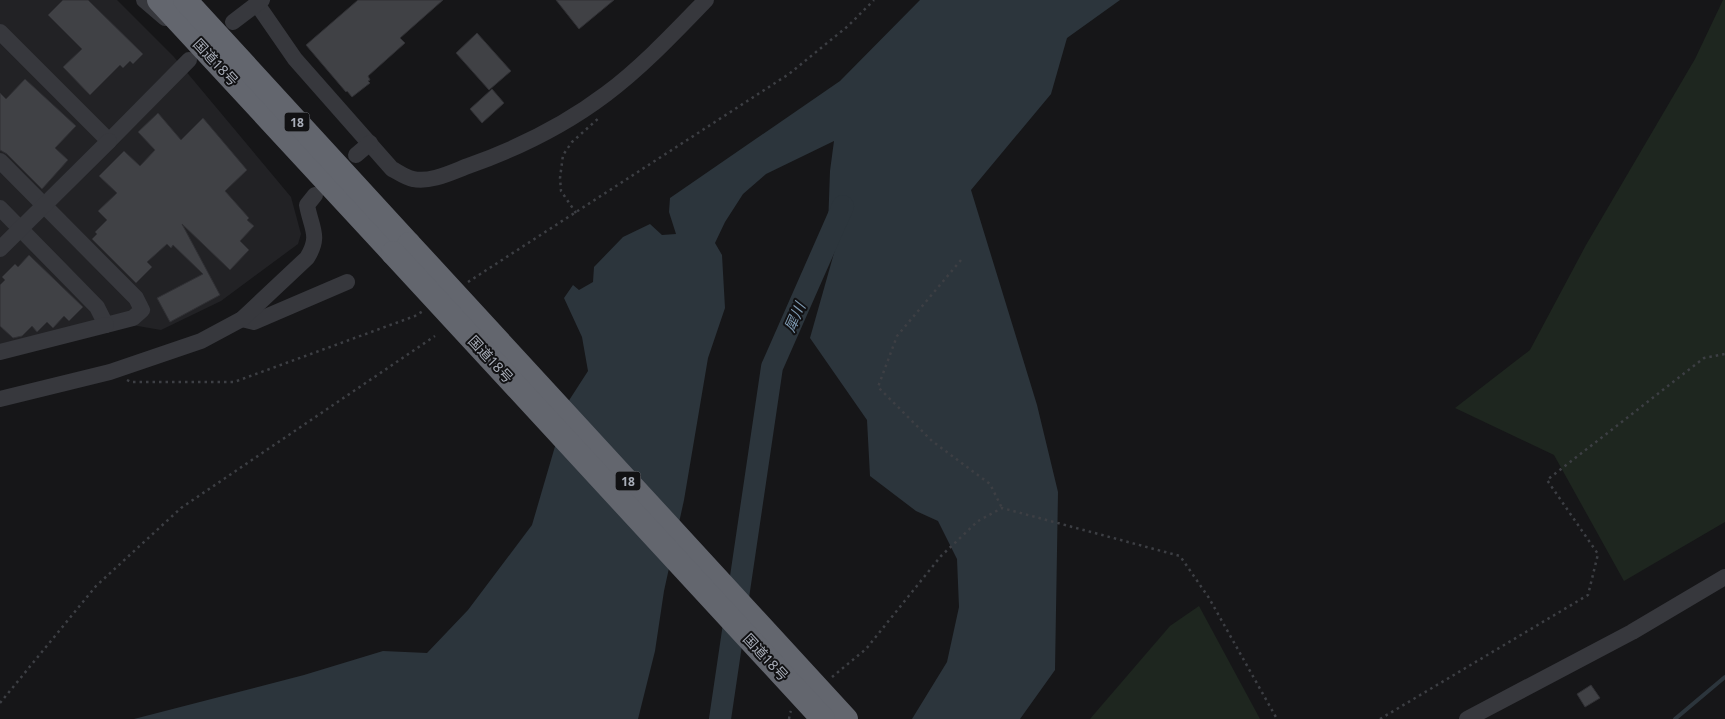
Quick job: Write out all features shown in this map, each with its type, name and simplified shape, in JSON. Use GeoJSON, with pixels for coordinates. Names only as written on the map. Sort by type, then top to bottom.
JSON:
{"type":"FeatureCollection","features":[{"type":"Feature","properties":{"kind":"highway","name":"国道18号"},"geometry":{"type":"LineString","coordinates":[[159,0],[181,10],[401,249],[823,719]]}},
{"type":"Feature","properties":{"kind":"highway","name":"国道18号"},"geometry":{"type":"LineString","coordinates":[[401,249],[846,719]]}},
{"type":"Feature","properties":{"kind":"street"},"geometry":{"type":"LineString","coordinates":[[144,0],[165,18],[181,10]]}},
{"type":"Feature","properties":{"kind":"street"},"geometry":{"type":"LineString","coordinates":[[233,22],[259,2],[295,59],[392,170],[413,179],[435,178],[483,161],[552,129],[605,95],[676,31],[706,0]]}},
{"type":"Feature","properties":{"kind":"street"},"geometry":{"type":"LineString","coordinates":[[0,32],[109,141]]}},
{"type":"Feature","properties":{"kind":"street"},"geometry":{"type":"LineString","coordinates":[[0,249],[189,60]]}},
{"type":"Feature","properties":{"kind":"street"},"geometry":{"type":"LineString","coordinates":[[356,155],[370,143]]}},
{"type":"Feature","properties":{"kind":"street"},"geometry":{"type":"LineString","coordinates":[[0,161],[136,298],[142,310],[133,318],[0,352]]}},
{"type":"Feature","properties":{"kind":"street"},"geometry":{"type":"LineString","coordinates":[[0,400],[110,372],[201,341],[242,319],[307,258],[314,247],[315,233],[307,204],[315,195]]}},
{"type":"Feature","properties":{"kind":"street"},"geometry":{"type":"LineString","coordinates":[[0,208],[97,307],[106,325]]}},
{"type":"Feature","properties":{"kind":"street"},"geometry":{"type":"LineString","coordinates":[[242,319],[254,322],[347,282]]}},
{"type":"Feature","properties":{"kind":"street"},"geometry":{"type":"LineString","coordinates":[[1467,719],[1632,632],[1725,577]]}},
{"type":"Feature","properties":{"kind":"path"},"geometry":{"type":"LineString","coordinates":[[463,285],[789,74],[848,26],[874,0]]}},
{"type":"Feature","properties":{"kind":"path"},"geometry":{"type":"LineString","coordinates":[[576,213],[561,191],[560,178],[563,155],[572,142],[600,118]]}},
{"type":"Feature","properties":{"kind":"path"},"geometry":{"type":"LineString","coordinates":[[961,260],[897,336],[878,387],[932,441],[990,484],[1002,508]]}},
{"type":"Feature","properties":{"kind":"path"},"geometry":{"type":"LineString","coordinates":[[110,372],[131,382],[234,382],[415,316],[423,311]]}},
{"type":"Feature","properties":{"kind":"path"},"geometry":{"type":"LineString","coordinates":[[0,703],[96,586],[181,508],[435,336]]}},
{"type":"Feature","properties":{"kind":"path"},"geometry":{"type":"LineString","coordinates":[[1380,719],[1588,595],[1598,554],[1547,480],[1704,358],[1725,354]]}},
{"type":"Feature","properties":{"kind":"path"},"geometry":{"type":"LineString","coordinates":[[828,681],[866,649],[941,556],[978,522],[1002,508],[1180,556],[1209,598],[1277,719]]}},
{"type":"Feature","properties":{"kind":"path"},"geometry":{"type":"LineString","coordinates":[[789,719],[790,713],[797,706]]}},
{"type":"Feature","properties":{"kind":"shaded area"},"geometry":{"type":"Polygon","coordinates":[[[0,0],[117,0],[174,57],[291,197],[301,234],[298,244],[221,301],[161,330],[132,325],[0,358],[0,0]]]}},
{"type":"Feature","properties":{"kind":"shaded area"},"geometry":{"type":"Polygon","coordinates":[[[920,0],[1120,0],[1067,38],[1051,94],[971,190],[1037,405],[1058,492],[1055,670],[1020,719],[912,719],[947,662],[959,607],[957,559],[938,521],[916,511],[870,476],[867,420],[810,338],[836,246],[828,227],[830,171],[834,141],[766,174],[743,194],[725,222],[715,243],[722,255],[725,308],[708,358],[684,500],[664,591],[655,651],[638,719],[134,719],[304,675],[383,651],[427,653],[468,610],[532,525],[568,402],[588,371],[582,337],[564,298],[573,285],[579,290],[593,282],[594,267],[623,237],[650,224],[662,235],[676,234],[669,212],[670,198],[840,81],[920,0]]]}},
{"type":"Feature","properties":{"kind":"shaded area"},"geometry":{"type":"Polygon","coordinates":[[[1723,0],[1725,0],[1725,522],[1624,581],[1554,455],[1455,408],[1530,350],[1586,245],[1695,59],[1723,0]]]}},
{"type":"Feature","properties":{"kind":"shaded area"},"geometry":{"type":"Polygon","coordinates":[[[1199,606],[1260,719],[1090,719],[1170,626],[1199,606]]]}},
{"type":"Feature","properties":{"kind":"building"},"geometry":{"type":"Polygon","coordinates":[[[63,0],[88,0],[143,54],[133,64],[130,61],[123,68],[120,65],[90,95],[63,67],[82,49],[48,15],[63,0]]]}},
{"type":"Feature","properties":{"kind":"building"},"geometry":{"type":"Polygon","coordinates":[[[358,0],[443,0],[400,38],[405,43],[368,76],[370,83],[352,97],[306,45],[358,0]]]}},
{"type":"Feature","properties":{"kind":"building"},"geometry":{"type":"Polygon","coordinates":[[[556,0],[614,0],[579,29],[556,0]]]}},
{"type":"Feature","properties":{"kind":"building"},"geometry":{"type":"Polygon","coordinates":[[[477,33],[511,71],[489,90],[456,53],[477,33]]]}},
{"type":"Feature","properties":{"kind":"building"},"geometry":{"type":"Polygon","coordinates":[[[25,79],[76,126],[55,148],[68,160],[42,189],[7,154],[0,150],[0,93],[6,99],[25,79]]]}},
{"type":"Feature","properties":{"kind":"building"},"geometry":{"type":"Polygon","coordinates":[[[492,89],[504,103],[482,123],[470,109],[492,89]]]}},
{"type":"Feature","properties":{"kind":"building"},"geometry":{"type":"Polygon","coordinates":[[[158,113],[181,140],[203,118],[247,170],[225,191],[249,218],[247,220],[254,226],[240,241],[249,250],[230,270],[182,224],[220,295],[170,322],[157,298],[203,274],[173,245],[171,248],[167,244],[147,262],[152,267],[136,283],[92,239],[97,234],[95,232],[107,220],[98,211],[117,193],[99,176],[124,151],[140,166],[155,150],[138,132],[158,113]]]}},
{"type":"Feature","properties":{"kind":"building"},"geometry":{"type":"Polygon","coordinates":[[[29,255],[83,307],[69,321],[64,316],[53,328],[47,322],[37,332],[32,326],[22,336],[13,338],[0,326],[0,285],[5,280],[2,277],[15,264],[18,267],[29,255]]]}},
{"type":"Feature","properties":{"kind":"building"},"geometry":{"type":"Polygon","coordinates":[[[1591,685],[1600,698],[1585,707],[1577,694],[1591,685]]]}},
{"type":"Feature","properties":{"kind":"waterway","name":"犀川"},"geometry":{"type":"LineString","coordinates":[[720,719],[772,367],[843,206]]}},
{"type":"Feature","properties":{"kind":"waterway"},"geometry":{"type":"LineString","coordinates":[[1675,719],[1725,677]]}}]}
